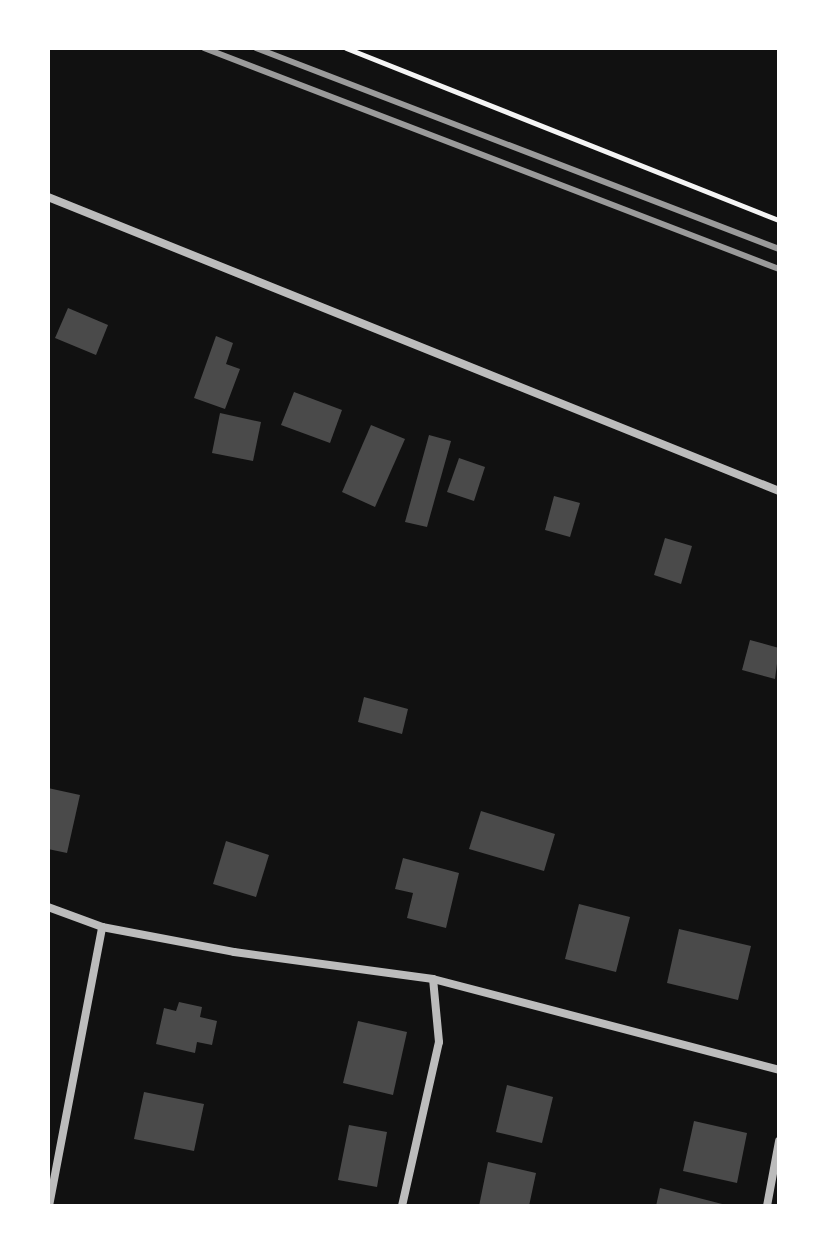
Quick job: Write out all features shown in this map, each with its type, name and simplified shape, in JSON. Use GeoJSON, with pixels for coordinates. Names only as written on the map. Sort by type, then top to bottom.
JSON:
{"type":"FeatureCollection","features":[{"type":"Feature","properties":{"kind":"street"},"geometry":{"type":"LineString","coordinates":[[48,197],[779,491]]}},
{"type":"Feature","properties":{"kind":"street"},"geometry":{"type":"LineString","coordinates":[[48,907],[102,927],[234,952],[433,979],[779,1070]]}},
{"type":"Feature","properties":{"kind":"street"},"geometry":{"type":"LineString","coordinates":[[49,1206],[102,927]]}},
{"type":"Feature","properties":{"kind":"street"},"geometry":{"type":"LineString","coordinates":[[402,1206],[439,1042],[433,979]]}},
{"type":"Feature","properties":{"kind":"street"},"geometry":{"type":"LineString","coordinates":[[767,1206],[779,1141]]}},
{"type":"Feature","properties":{"kind":"path"},"geometry":{"type":"LineString","coordinates":[[346,48],[779,220]]}},
{"type":"Feature","properties":{"kind":"building"},"geometry":{"type":"Polygon","coordinates":[[[68,308],[108,325],[96,355],[55,338],[68,308]]]}},
{"type":"Feature","properties":{"kind":"building"},"geometry":{"type":"Polygon","coordinates":[[[216,336],[233,343],[226,364],[240,369],[225,409],[194,398],[216,336]]]}},
{"type":"Feature","properties":{"kind":"building"},"geometry":{"type":"Polygon","coordinates":[[[294,392],[342,410],[330,443],[281,425],[294,392]]]}},
{"type":"Feature","properties":{"kind":"building"},"geometry":{"type":"Polygon","coordinates":[[[220,413],[261,422],[253,461],[212,453],[220,413]]]}},
{"type":"Feature","properties":{"kind":"building"},"geometry":{"type":"Polygon","coordinates":[[[371,425],[405,439],[375,507],[342,492],[371,425]]]}},
{"type":"Feature","properties":{"kind":"building"},"geometry":{"type":"Polygon","coordinates":[[[429,435],[451,441],[427,527],[405,522],[429,435]]]}},
{"type":"Feature","properties":{"kind":"building"},"geometry":{"type":"Polygon","coordinates":[[[459,458],[485,467],[474,501],[447,492],[459,458]]]}},
{"type":"Feature","properties":{"kind":"building"},"geometry":{"type":"Polygon","coordinates":[[[554,496],[580,503],[570,537],[545,530],[554,496]]]}},
{"type":"Feature","properties":{"kind":"building"},"geometry":{"type":"Polygon","coordinates":[[[665,538],[692,546],[681,584],[654,575],[665,538]]]}},
{"type":"Feature","properties":{"kind":"building"},"geometry":{"type":"Polygon","coordinates":[[[750,640],[779,648],[775,679],[742,670],[750,640]]]}},
{"type":"Feature","properties":{"kind":"building"},"geometry":{"type":"Polygon","coordinates":[[[364,697],[408,709],[402,734],[358,722],[364,697]]]}},
{"type":"Feature","properties":{"kind":"building"},"geometry":{"type":"Polygon","coordinates":[[[48,788],[80,795],[67,853],[48,849],[48,788]]]}},
{"type":"Feature","properties":{"kind":"building"},"geometry":{"type":"Polygon","coordinates":[[[481,811],[555,834],[544,871],[469,849],[481,811]]]}},
{"type":"Feature","properties":{"kind":"building"},"geometry":{"type":"Polygon","coordinates":[[[226,841],[269,855],[256,897],[213,884],[226,841]]]}},
{"type":"Feature","properties":{"kind":"building"},"geometry":{"type":"Polygon","coordinates":[[[403,858],[459,873],[446,928],[407,918],[413,893],[395,889],[403,858]]]}},
{"type":"Feature","properties":{"kind":"building"},"geometry":{"type":"Polygon","coordinates":[[[579,904],[630,917],[616,972],[565,959],[579,904]]]}},
{"type":"Feature","properties":{"kind":"building"},"geometry":{"type":"Polygon","coordinates":[[[679,929],[751,946],[738,1000],[667,983],[679,929]]]}},
{"type":"Feature","properties":{"kind":"building"},"geometry":{"type":"Polygon","coordinates":[[[179,1002],[202,1007],[200,1017],[217,1021],[212,1045],[197,1042],[195,1053],[156,1044],[164,1008],[176,1011],[179,1002]]]}},
{"type":"Feature","properties":{"kind":"building"},"geometry":{"type":"Polygon","coordinates":[[[358,1021],[407,1032],[393,1095],[343,1083],[358,1021]]]}},
{"type":"Feature","properties":{"kind":"building"},"geometry":{"type":"Polygon","coordinates":[[[507,1085],[553,1097],[542,1143],[496,1132],[507,1085]]]}},
{"type":"Feature","properties":{"kind":"building"},"geometry":{"type":"Polygon","coordinates":[[[144,1092],[204,1104],[194,1151],[134,1139],[144,1092]]]}},
{"type":"Feature","properties":{"kind":"building"},"geometry":{"type":"Polygon","coordinates":[[[694,1121],[747,1133],[737,1183],[683,1171],[694,1121]]]}},
{"type":"Feature","properties":{"kind":"building"},"geometry":{"type":"Polygon","coordinates":[[[349,1125],[387,1132],[377,1187],[338,1180],[349,1125]]]}},
{"type":"Feature","properties":{"kind":"building"},"geometry":{"type":"Polygon","coordinates":[[[488,1162],[536,1173],[529,1206],[479,1206],[488,1162]]]}},
{"type":"Feature","properties":{"kind":"building"},"geometry":{"type":"Polygon","coordinates":[[[660,1188],[726,1205],[726,1206],[656,1206],[660,1188]]]}},
{"type":"Feature","properties":{"kind":"railway"},"geometry":{"type":"LineString","coordinates":[[204,48],[779,269]]}},
{"type":"Feature","properties":{"kind":"railway"},"geometry":{"type":"LineString","coordinates":[[256,48],[779,249]]}}]}
